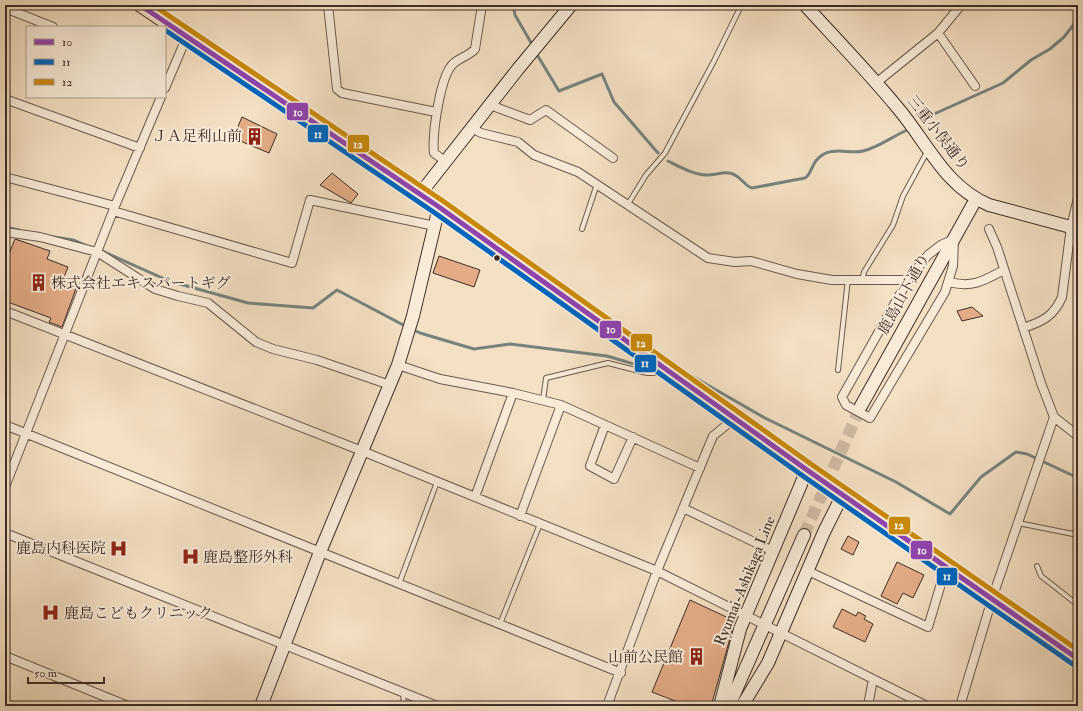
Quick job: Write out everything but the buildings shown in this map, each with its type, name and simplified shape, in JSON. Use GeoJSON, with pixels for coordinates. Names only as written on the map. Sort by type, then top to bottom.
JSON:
{"type":"FeatureCollection","features":[{"type":"Feature","properties":{"kind":"main road"},"geometry":{"type":"LineString","coordinates":[[140,5],[439,207],[807,470],[1078,660]]}},
{"type":"Feature","properties":{"kind":"street"},"geometry":{"type":"LineString","coordinates":[[328,5],[338,89],[342,93],[436,112]]}},
{"type":"Feature","properties":{"kind":"street"},"geometry":{"type":"LineString","coordinates":[[420,194],[571,5]]}},
{"type":"Feature","properties":{"kind":"street","name":"三重小俣通り"},"geometry":{"type":"LineString","coordinates":[[805,5],[898,108],[928,150],[954,182],[976,199],[989,205],[1074,228]]}},
{"type":"Feature","properties":{"kind":"street"},"geometry":{"type":"LineString","coordinates":[[876,83],[938,33],[961,5]]}},
{"type":"Feature","properties":{"kind":"street"},"geometry":{"type":"LineString","coordinates":[[446,161],[434,153],[436,112],[445,79],[453,63],[471,54],[475,49],[479,6]]}},
{"type":"Feature","properties":{"kind":"street"},"geometry":{"type":"LineString","coordinates":[[5,8],[50,26]]}},
{"type":"Feature","properties":{"kind":"street"},"geometry":{"type":"LineString","coordinates":[[938,33],[975,86]]}},
{"type":"Feature","properties":{"kind":"street"},"geometry":{"type":"LineString","coordinates":[[166,83],[168,72],[187,36]]}},
{"type":"Feature","properties":{"kind":"street"},"geometry":{"type":"LineString","coordinates":[[5,487],[114,208],[161,98]]}},
{"type":"Feature","properties":{"kind":"street"},"geometry":{"type":"LineString","coordinates":[[5,99],[140,148]]}},
{"type":"Feature","properties":{"kind":"street"},"geometry":{"type":"LineString","coordinates":[[490,105],[530,120],[546,110],[613,158]]}},
{"type":"Feature","properties":{"kind":"street"},"geometry":{"type":"LineString","coordinates":[[472,128],[481,133],[518,142],[534,155],[566,166],[628,204],[708,258],[735,262],[751,261],[813,278],[862,281],[908,280]]}},
{"type":"Feature","properties":{"kind":"street"},"geometry":{"type":"LineString","coordinates":[[5,177],[114,208],[292,264],[310,200],[435,226]]}},
{"type":"Feature","properties":{"kind":"street"},"geometry":{"type":"LineString","coordinates":[[1023,328],[1050,317],[1058,307],[1062,297],[1078,198]]}},
{"type":"Feature","properties":{"kind":"street","name":"鹿島山下通り"},"geometry":{"type":"LineString","coordinates":[[861,406],[976,199]]}},
{"type":"Feature","properties":{"kind":"street"},"geometry":{"type":"LineString","coordinates":[[261,706],[320,552],[398,365],[413,316],[439,207]]}},
{"type":"Feature","properties":{"kind":"street"},"geometry":{"type":"LineString","coordinates":[[989,229],[1054,417],[1078,436]]}},
{"type":"Feature","properties":{"kind":"street"},"geometry":{"type":"LineString","coordinates":[[5,232],[40,237],[97,252],[155,289],[178,296],[208,302],[256,342],[273,350],[317,360],[390,385]]}},
{"type":"Feature","properties":{"kind":"street"},"geometry":{"type":"LineString","coordinates":[[954,239],[953,266],[945,292],[870,418],[846,405],[842,397],[908,280],[928,255],[941,245],[954,239]]}},
{"type":"Feature","properties":{"kind":"street"},"geometry":{"type":"LineString","coordinates":[[948,282],[963,286],[976,284],[1004,270]]}},
{"type":"Feature","properties":{"kind":"street"},"geometry":{"type":"LineString","coordinates":[[5,311],[362,451],[657,572],[928,706]]}},
{"type":"Feature","properties":{"kind":"street"},"geometry":{"type":"LineString","coordinates":[[398,365],[440,379],[513,392],[561,405],[700,468]]}},
{"type":"Feature","properties":{"kind":"street"},"geometry":{"type":"LineString","coordinates":[[475,497],[513,392]]}},
{"type":"Feature","properties":{"kind":"street"},"geometry":{"type":"LineString","coordinates":[[520,516],[561,405]]}},
{"type":"Feature","properties":{"kind":"street"},"geometry":{"type":"LineString","coordinates":[[960,706],[992,599],[1054,417]]}},
{"type":"Feature","properties":{"kind":"street"},"geometry":{"type":"LineString","coordinates":[[608,706],[657,572],[714,436],[735,418]]}},
{"type":"Feature","properties":{"kind":"street"},"geometry":{"type":"LineString","coordinates":[[5,425],[620,673]]}},
{"type":"Feature","properties":{"kind":"street"},"geometry":{"type":"LineString","coordinates":[[605,425],[590,466],[614,479],[633,437]]}},
{"type":"Feature","properties":{"kind":"street","name":"Ryumai-Ashikaga Line"},"geometry":{"type":"LineString","coordinates":[[720,706],[730,661],[745,616],[807,470]]}},
{"type":"Feature","properties":{"kind":"street"},"geometry":{"type":"LineString","coordinates":[[742,706],[768,663],[843,494]]}},
{"type":"Feature","properties":{"kind":"street"},"geometry":{"type":"LineString","coordinates":[[683,508],[773,551]]}},
{"type":"Feature","properties":{"kind":"street"},"geometry":{"type":"LineString","coordinates":[[5,533],[437,706]]}},
{"type":"Feature","properties":{"kind":"street"},"geometry":{"type":"LineString","coordinates":[[729,706],[804,535]]}},
{"type":"Feature","properties":{"kind":"street"},"geometry":{"type":"LineString","coordinates":[[808,571],[928,627],[946,567]]}},
{"type":"Feature","properties":{"kind":"street"},"geometry":{"type":"LineString","coordinates":[[5,656],[128,706]]}},
{"type":"Feature","properties":{"kind":"street"},"geometry":{"type":"LineString","coordinates":[[868,706],[873,679]]}},
{"type":"Feature","properties":{"kind":"lane"},"geometry":{"type":"LineString","coordinates":[[628,204],[646,175],[665,153],[714,61],[739,10],[739,5]]}},
{"type":"Feature","properties":{"kind":"lane"},"geometry":{"type":"LineString","coordinates":[[862,281],[864,272],[893,225],[903,196],[928,150]]}},
{"type":"Feature","properties":{"kind":"lane"},"geometry":{"type":"LineString","coordinates":[[582,229],[597,184]]}},
{"type":"Feature","properties":{"kind":"lane"},"geometry":{"type":"LineString","coordinates":[[838,370],[848,279]]}},
{"type":"Feature","properties":{"kind":"lane"},"geometry":{"type":"LineString","coordinates":[[543,400],[546,378],[588,367],[608,363],[647,373],[670,372]]}},
{"type":"Feature","properties":{"kind":"lane"},"geometry":{"type":"LineString","coordinates":[[399,584],[437,482]]}},
{"type":"Feature","properties":{"kind":"lane"},"geometry":{"type":"LineString","coordinates":[[1018,523],[1078,535]]}},
{"type":"Feature","properties":{"kind":"lane"},"geometry":{"type":"LineString","coordinates":[[500,624],[540,524]]}},
{"type":"Feature","properties":{"kind":"lane"},"geometry":{"type":"LineString","coordinates":[[1037,566],[1044,579],[1078,605]]}},
{"type":"Feature","properties":{"kind":"lane"},"geometry":{"type":"LineString","coordinates":[[403,693],[404,706]]}},
{"type":"Feature","properties":{"kind":"waterway"},"geometry":{"type":"LineString","coordinates":[[513,5],[515,15],[533,46]]}},
{"type":"Feature","properties":{"kind":"waterway"},"geometry":{"type":"LineString","coordinates":[[923,119],[1003,83],[1031,60],[1050,49],[1064,37],[1078,19]]}},
{"type":"Feature","properties":{"kind":"waterway"},"geometry":{"type":"LineString","coordinates":[[536,53],[559,91],[602,74],[614,102],[658,153]]}},
{"type":"Feature","properties":{"kind":"waterway"},"geometry":{"type":"LineString","coordinates":[[668,161],[697,174],[733,174],[752,188],[805,178],[808,176],[817,159],[826,153],[835,151],[858,152],[868,150],[905,131]]}},
{"type":"Feature","properties":{"kind":"waterway"},"geometry":{"type":"LineString","coordinates":[[5,227],[19,230]]}},
{"type":"Feature","properties":{"kind":"waterway"},"geometry":{"type":"LineString","coordinates":[[54,237],[73,240],[87,246]]}},
{"type":"Feature","properties":{"kind":"waterway"},"geometry":{"type":"LineString","coordinates":[[102,251],[169,281],[248,303],[313,308],[337,290],[407,327]]}},
{"type":"Feature","properties":{"kind":"waterway"},"geometry":{"type":"LineString","coordinates":[[412,329],[420,333],[474,349],[510,344],[607,356],[644,367],[653,366]]}},
{"type":"Feature","properties":{"kind":"waterway"},"geometry":{"type":"LineString","coordinates":[[666,364],[671,364],[765,418],[896,482],[950,514],[981,477],[1016,452],[1027,454],[1078,478]]}},
{"type":"Feature","properties":{"kind":"tunnel"},"geometry":{"type":"LineString","coordinates":[[804,535],[861,406]]}},
{"type":"Feature","properties":{"kind":"transit line","name":"10"},"geometry":{"type":"LineString","coordinates":[[140,5],[439,207],[807,470],[1078,659]]}},
{"type":"Feature","properties":{"kind":"transit line","name":"12"},"geometry":{"type":"LineString","coordinates":[[153,5],[443,201],[811,464],[1078,650]]}},
{"type":"Feature","properties":{"kind":"transit line","name":"11"},"geometry":{"type":"LineString","coordinates":[[166,31],[435,213],[803,476],[1074,665]]}},
{"type":"Feature","properties":{"kind":"place","name":"ＪＡ足利山前"},"geometry":{"type":"Point","coordinates":[255,136]}},
{"type":"Feature","properties":{"kind":"place","name":"株式会社エキスパートギグ"},"geometry":{"type":"Point","coordinates":[38,283]}},
{"type":"Feature","properties":{"kind":"place","name":"鹿島内科医院"},"geometry":{"type":"Point","coordinates":[119,548]}},
{"type":"Feature","properties":{"kind":"place","name":"鹿島整形外科"},"geometry":{"type":"Point","coordinates":[190,557]}},
{"type":"Feature","properties":{"kind":"place","name":"鹿島こどもクリニック"},"geometry":{"type":"Point","coordinates":[51,613]}},
{"type":"Feature","properties":{"kind":"place","name":"山前公民館"},"geometry":{"type":"Point","coordinates":[696,657]}}]}
